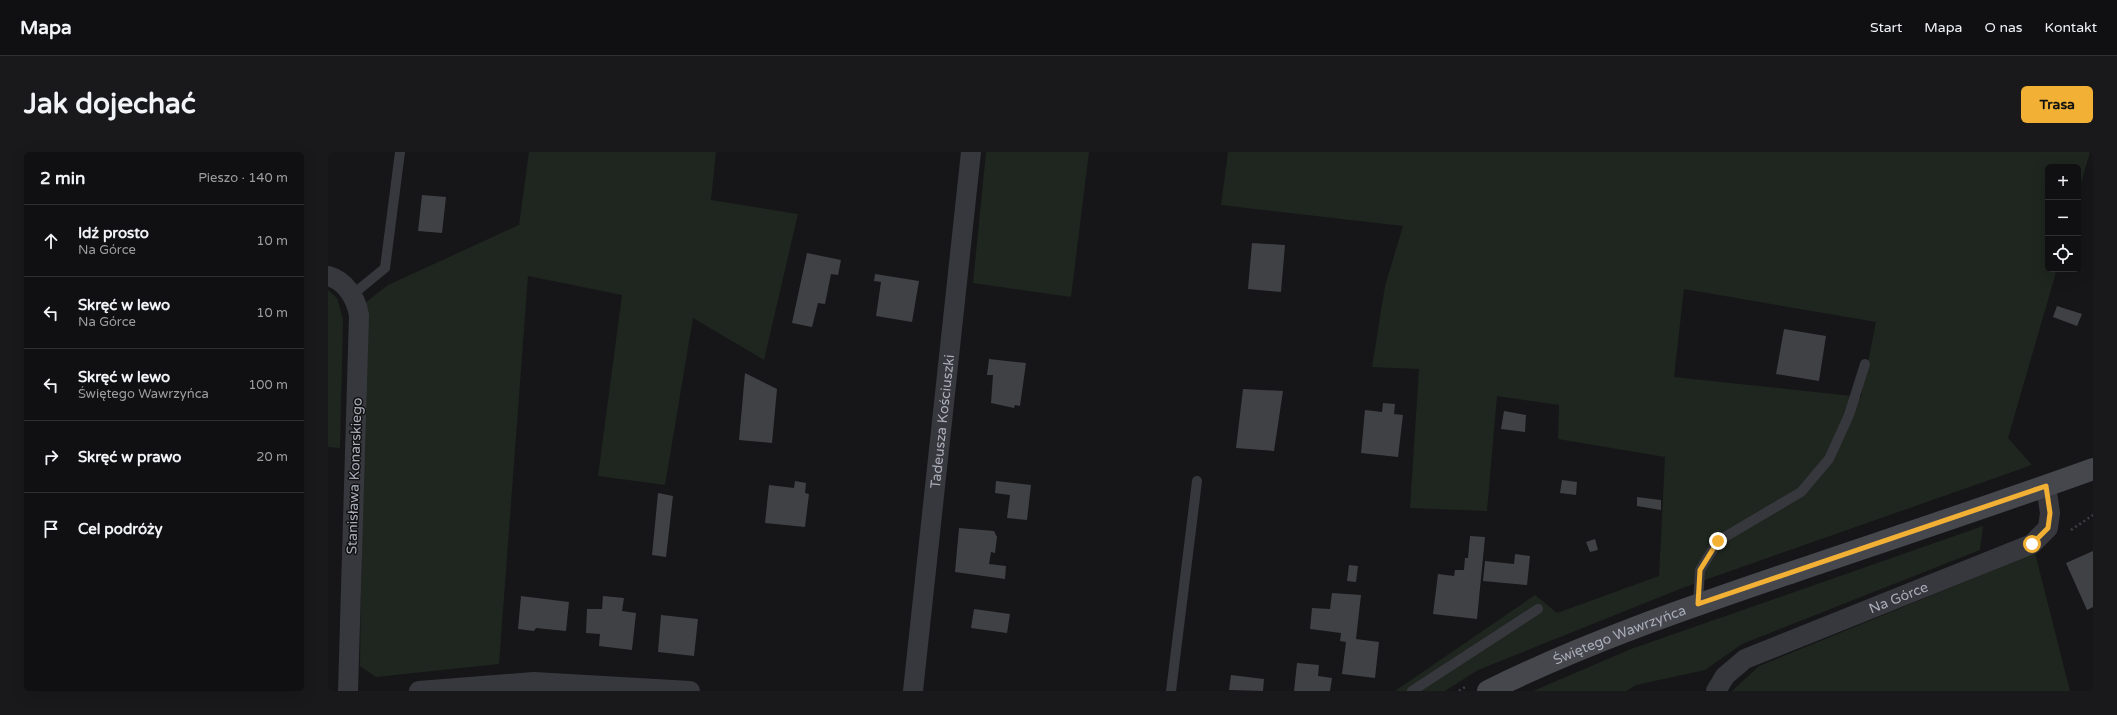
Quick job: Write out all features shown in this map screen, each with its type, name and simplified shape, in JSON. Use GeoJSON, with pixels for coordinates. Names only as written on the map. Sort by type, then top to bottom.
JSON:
{"type":"FeatureCollection","features":[{"type":"Feature","properties":{"kind":"street","name":"Tadeusza Kościuszki"},"geometry":{"type":"LineString","coordinates":[[913,691],[971,152]]}},
{"type":"Feature","properties":{"kind":"street","name":"Stanisława Konarskiego"},"geometry":{"type":"LineString","coordinates":[[328,276],[345,284],[358,306],[360,315],[348,691]]}},
{"type":"Feature","properties":{"kind":"street","name":"Świętego Wawrzyńca"},"geometry":{"type":"LineString","coordinates":[[1488,691],[1565,656],[1698,604],[2046,486],[2093,468]]}},
{"type":"Feature","properties":{"kind":"street","name":"Na Górce"},"geometry":{"type":"LineString","coordinates":[[1716,691],[1726,676],[1744,659],[2032,544],[2048,528],[2050,513],[2046,486]]}},
{"type":"Feature","properties":{"kind":"street"},"geometry":{"type":"LineString","coordinates":[[418,691],[534,682],[690,691]]}},
{"type":"Feature","properties":{"kind":"lane"},"geometry":{"type":"LineString","coordinates":[[352,295],[385,268],[400,152]]}},
{"type":"Feature","properties":{"kind":"lane"},"geometry":{"type":"LineString","coordinates":[[1698,604],[1700,570],[1718,541],[1801,492],[1829,459],[1849,415],[1865,364]]}},
{"type":"Feature","properties":{"kind":"lane"},"geometry":{"type":"LineString","coordinates":[[1171,691],[1197,481]]}},
{"type":"Feature","properties":{"kind":"lane"},"geometry":{"type":"LineString","coordinates":[[1412,691],[1538,610]]}},
{"type":"Feature","properties":{"kind":"shaded area"},"geometry":{"type":"Polygon","coordinates":[[[529,152],[716,152],[711,200],[798,214],[764,360],[693,318],[665,485],[598,476],[622,295],[528,276],[499,664],[376,677],[360,666],[365,303],[388,285],[519,225],[529,152]]]}},
{"type":"Feature","properties":{"kind":"shaded area"},"geometry":{"type":"Polygon","coordinates":[[[986,152],[1089,152],[1071,297],[973,283],[986,152]]]}},
{"type":"Feature","properties":{"kind":"shaded area"},"geometry":{"type":"Polygon","coordinates":[[[1228,152],[2090,152],[2081,184],[2081,164],[2045,164],[2045,272],[2056,272],[2008,438],[2032,465],[1685,587],[1478,670],[1445,691],[1395,691],[1535,595],[1557,613],[1659,576],[1665,457],[1558,439],[1559,405],[1497,396],[1487,511],[1410,508],[1419,369],[1372,367],[1385,286],[1403,226],[1221,205],[1228,152]],[[1684,289],[1674,377],[1861,397],[1876,322],[1684,289]]]}},
{"type":"Feature","properties":{"kind":"shaded area"},"geometry":{"type":"Polygon","coordinates":[[[328,290],[337,298],[343,320],[340,448],[328,447],[328,290]]]}},
{"type":"Feature","properties":{"kind":"shaded area"},"geometry":{"type":"Polygon","coordinates":[[[1983,526],[1980,550],[1742,644],[1705,670],[1636,685],[1626,691],[1533,691],[1631,649],[1983,526]]]}},
{"type":"Feature","properties":{"kind":"shaded area"},"geometry":{"type":"Polygon","coordinates":[[[2035,553],[2070,691],[1732,691],[1759,666],[2035,553]]]}},
{"type":"Feature","properties":{"kind":"building"},"geometry":{"type":"Polygon","coordinates":[[[422,195],[446,197],[442,233],[418,231],[422,195]]]}},
{"type":"Feature","properties":{"kind":"building"},"geometry":{"type":"Polygon","coordinates":[[[1252,243],[1285,245],[1281,292],[1248,289],[1252,243]]]}},
{"type":"Feature","properties":{"kind":"building"},"geometry":{"type":"Polygon","coordinates":[[[807,253],[841,260],[838,275],[831,274],[825,304],[818,303],[812,327],[792,323],[807,253]]]}},
{"type":"Feature","properties":{"kind":"building"},"geometry":{"type":"Polygon","coordinates":[[[875,274],[919,281],[912,322],[876,316],[881,282],[874,281],[875,274]]]}},
{"type":"Feature","properties":{"kind":"building"},"geometry":{"type":"Polygon","coordinates":[[[2057,306],[2082,314],[2077,326],[2053,317],[2057,306]]]}},
{"type":"Feature","properties":{"kind":"building"},"geometry":{"type":"Polygon","coordinates":[[[1784,329],[1826,336],[1819,381],[1776,374],[1784,329]]]}},
{"type":"Feature","properties":{"kind":"building"},"geometry":{"type":"Polygon","coordinates":[[[989,359],[1026,363],[1020,406],[1015,405],[1014,408],[991,403],[993,375],[987,375],[989,359]]]}},
{"type":"Feature","properties":{"kind":"building"},"geometry":{"type":"Polygon","coordinates":[[[745,373],[777,389],[772,443],[739,440],[745,373]]]}},
{"type":"Feature","properties":{"kind":"building"},"geometry":{"type":"Polygon","coordinates":[[[1243,389],[1283,391],[1274,451],[1236,448],[1243,389]]]}},
{"type":"Feature","properties":{"kind":"building"},"geometry":{"type":"Polygon","coordinates":[[[1383,403],[1395,404],[1394,414],[1403,415],[1398,457],[1361,453],[1365,410],[1382,412],[1383,403]]]}},
{"type":"Feature","properties":{"kind":"building"},"geometry":{"type":"Polygon","coordinates":[[[1504,411],[1526,415],[1525,432],[1501,429],[1504,411]]]}},
{"type":"Feature","properties":{"kind":"building"},"geometry":{"type":"Polygon","coordinates":[[[1562,480],[1577,482],[1576,495],[1560,493],[1562,480]]]}},
{"type":"Feature","properties":{"kind":"building"},"geometry":{"type":"Polygon","coordinates":[[[795,481],[806,483],[805,493],[809,494],[805,527],[765,523],[769,485],[794,488],[795,481]]]}},
{"type":"Feature","properties":{"kind":"building"},"geometry":{"type":"Polygon","coordinates":[[[996,481],[1031,485],[1027,520],[1007,518],[1010,495],[995,493],[996,481]]]}},
{"type":"Feature","properties":{"kind":"building"},"geometry":{"type":"Polygon","coordinates":[[[658,493],[673,496],[666,557],[652,555],[658,493]]]}},
{"type":"Feature","properties":{"kind":"building"},"geometry":{"type":"Polygon","coordinates":[[[1637,497],[1661,500],[1661,510],[1637,506],[1637,497]]]}},
{"type":"Feature","properties":{"kind":"building"},"geometry":{"type":"Polygon","coordinates":[[[959,528],[994,531],[997,537],[995,553],[991,552],[989,564],[1006,566],[1005,579],[955,572],[959,528]]]}},
{"type":"Feature","properties":{"kind":"building"},"geometry":{"type":"Polygon","coordinates":[[[1470,536],[1485,537],[1477,619],[1433,614],[1438,574],[1454,576],[1455,570],[1464,570],[1465,558],[1468,558],[1470,536]]]}},
{"type":"Feature","properties":{"kind":"building"},"geometry":{"type":"Polygon","coordinates":[[[1595,539],[1598,550],[1590,552],[1586,542],[1595,539]]]}},
{"type":"Feature","properties":{"kind":"building"},"geometry":{"type":"Polygon","coordinates":[[[2093,551],[2093,607],[2087,610],[2066,563],[2093,551]]]}},
{"type":"Feature","properties":{"kind":"building"},"geometry":{"type":"Polygon","coordinates":[[[1515,554],[1530,556],[1527,585],[1483,581],[1485,561],[1514,564],[1515,554]]]}},
{"type":"Feature","properties":{"kind":"building"},"geometry":{"type":"Polygon","coordinates":[[[1349,565],[1358,566],[1356,582],[1347,581],[1349,565]]]}},
{"type":"Feature","properties":{"kind":"building"},"geometry":{"type":"Polygon","coordinates":[[[1332,593],[1361,595],[1356,639],[1379,642],[1375,678],[1342,674],[1346,642],[1340,641],[1341,633],[1310,629],[1312,608],[1330,609],[1332,593]]]}},
{"type":"Feature","properties":{"kind":"building"},"geometry":{"type":"Polygon","coordinates":[[[521,596],[569,602],[566,631],[536,628],[534,631],[518,629],[521,596]]]}},
{"type":"Feature","properties":{"kind":"building"},"geometry":{"type":"Polygon","coordinates":[[[603,596],[624,598],[622,611],[636,613],[632,650],[599,646],[600,634],[586,633],[587,609],[602,609],[603,596]]]}},
{"type":"Feature","properties":{"kind":"building"},"geometry":{"type":"Polygon","coordinates":[[[974,609],[1010,614],[1007,633],[971,628],[974,609]]]}},
{"type":"Feature","properties":{"kind":"building"},"geometry":{"type":"Polygon","coordinates":[[[661,615],[698,619],[694,656],[658,652],[661,615]]]}},
{"type":"Feature","properties":{"kind":"building"},"geometry":{"type":"Polygon","coordinates":[[[1297,663],[1319,665],[1318,676],[1332,678],[1330,691],[1294,691],[1297,663]]]}},
{"type":"Feature","properties":{"kind":"building"},"geometry":{"type":"Polygon","coordinates":[[[1231,675],[1264,679],[1263,691],[1229,690],[1231,675]]]}},
{"type":"Feature","properties":{"kind":"route"},"geometry":{"type":"LineString","coordinates":[[1718,541],[1700,570],[1698,604],[2046,486],[2050,513],[2048,528],[2032,544]]}}]}
